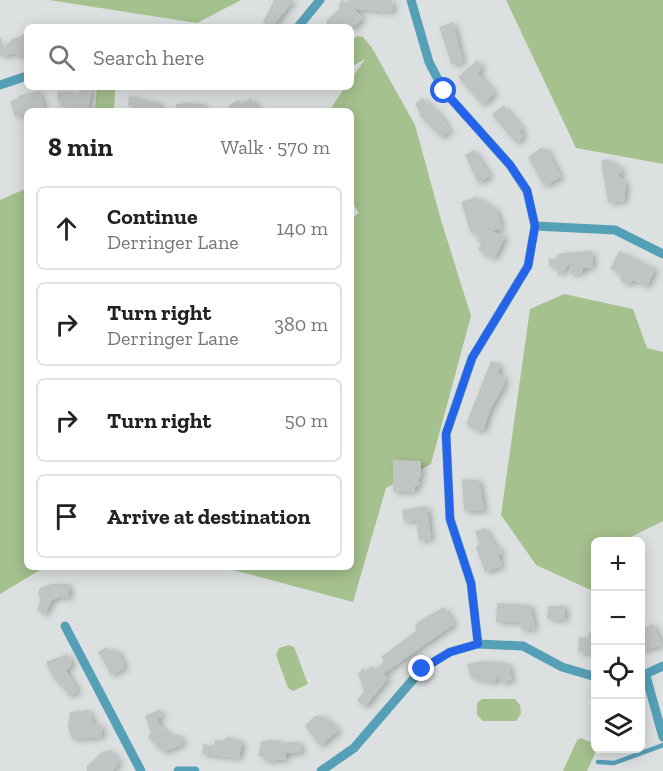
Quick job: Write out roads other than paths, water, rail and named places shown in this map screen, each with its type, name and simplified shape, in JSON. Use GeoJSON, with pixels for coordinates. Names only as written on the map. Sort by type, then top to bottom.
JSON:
{"type":"FeatureCollection","features":[{"type":"Feature","properties":{"kind":"street"},"geometry":{"type":"LineString","coordinates":[[300,24],[320,0]]}},
{"type":"Feature","properties":{"kind":"street"},"geometry":{"type":"LineString","coordinates":[[411,0],[429,62],[444,91],[510,165],[527,190],[535,226],[528,266],[472,358],[446,434],[450,519],[471,583],[478,644]]}},
{"type":"Feature","properties":{"kind":"street"},"geometry":{"type":"LineString","coordinates":[[0,85],[24,77]]}},
{"type":"Feature","properties":{"kind":"street"},"geometry":{"type":"LineString","coordinates":[[535,226],[615,230],[663,254]]}},
{"type":"Feature","properties":{"kind":"street"},"geometry":{"type":"LineString","coordinates":[[65,626],[141,771]]}},
{"type":"Feature","properties":{"kind":"street"},"geometry":{"type":"LineString","coordinates":[[321,771],[354,748],[422,669],[450,652],[478,644],[523,646],[562,667],[591,676]]}},
{"type":"Feature","properties":{"kind":"street"},"geometry":{"type":"LineString","coordinates":[[645,675],[663,666]]}},
{"type":"Feature","properties":{"kind":"street"},"geometry":{"type":"LineString","coordinates":[[645,682],[663,737]]}},
{"type":"Feature","properties":{"kind":"street"},"geometry":{"type":"LineString","coordinates":[[178,771],[195,771]]}},
{"type":"Feature","properties":{"kind":"lane"},"geometry":{"type":"LineString","coordinates":[[598,762],[614,763],[663,745]]}}]}
